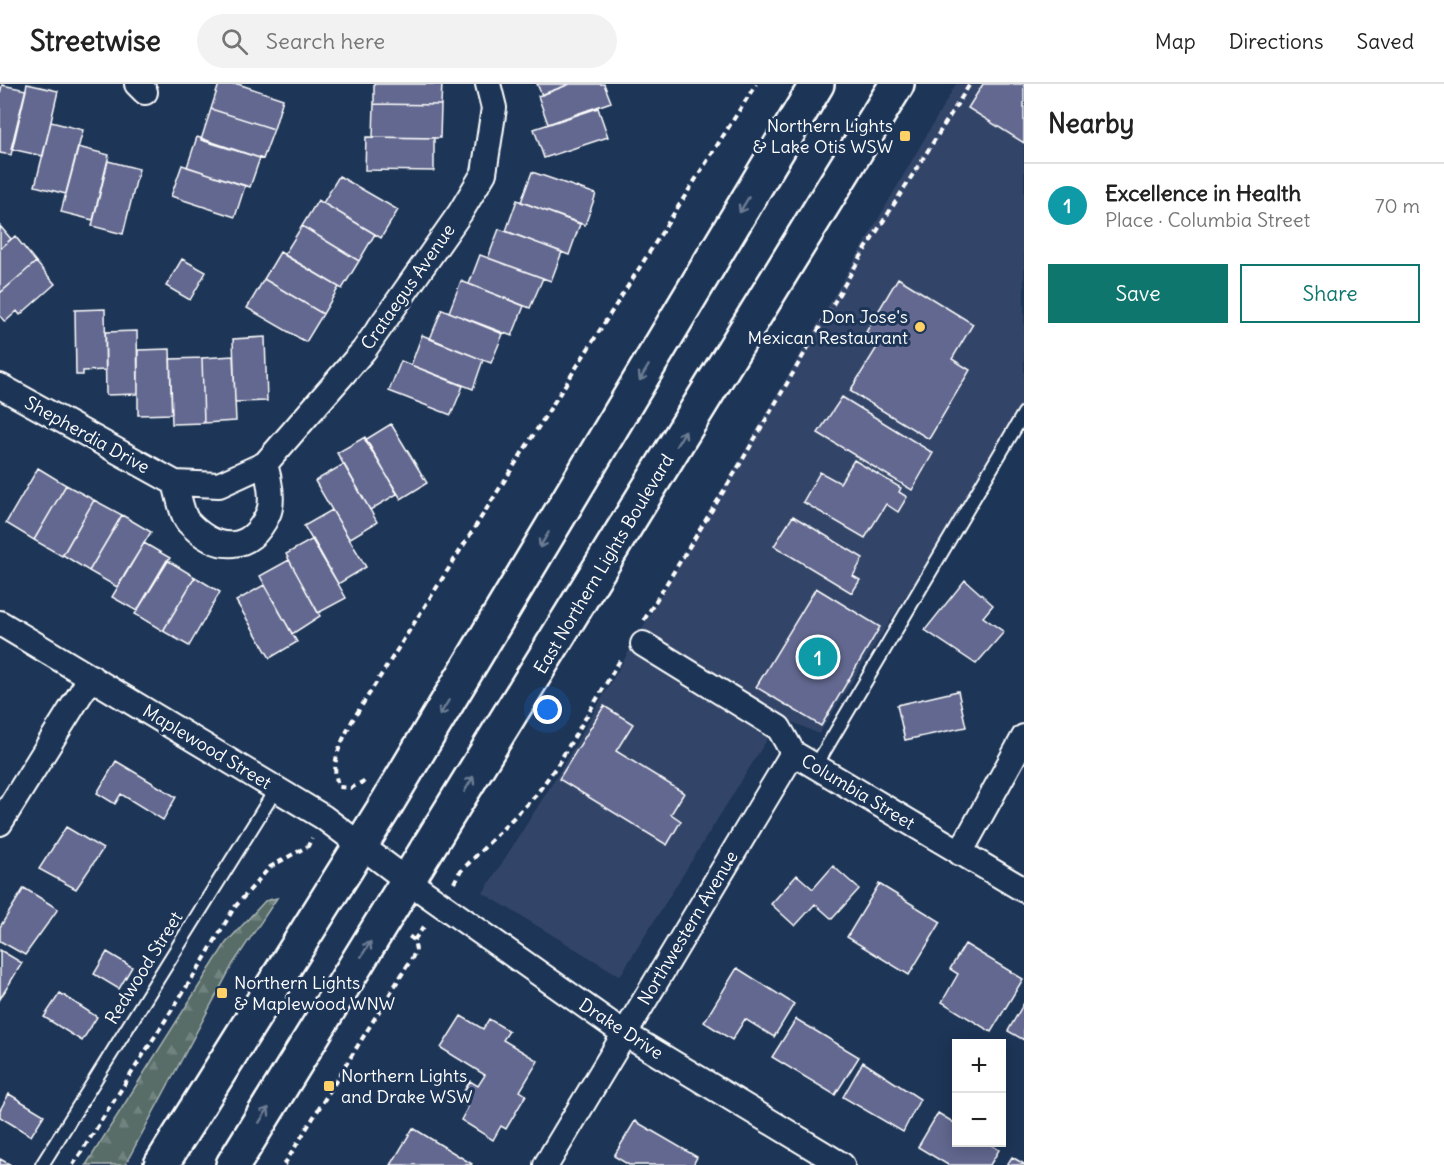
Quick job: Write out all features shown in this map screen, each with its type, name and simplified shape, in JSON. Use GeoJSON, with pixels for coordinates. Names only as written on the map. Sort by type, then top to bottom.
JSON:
{"type":"FeatureCollection","features":[{"type":"Feature","properties":{"kind":"main road"},"geometry":{"type":"LineString","coordinates":[[161,1165],[360,846],[816,84]]}},
{"type":"Feature","properties":{"kind":"main road","name":"East Northern Lights Boulevard"},"geometry":{"type":"LineString","coordinates":[[233,1165],[897,84]]}},
{"type":"Feature","properties":{"kind":"street","name":"Crataegus Avenue"},"geometry":{"type":"LineString","coordinates":[[265,464],[364,350],[460,213],[484,173],[494,108],[488,84]]}},
{"type":"Feature","properties":{"kind":"street","name":"Shepherdia Drive"},"geometry":{"type":"LineString","coordinates":[[3,396],[175,483]]}},
{"type":"Feature","properties":{"kind":"street"},"geometry":{"type":"LineString","coordinates":[[265,464],[270,481],[269,512],[252,537],[236,545],[216,544],[187,521],[175,483],[219,485],[265,464]]}},
{"type":"Feature","properties":{"kind":"street","name":"Maplewood Street"},"geometry":{"type":"LineString","coordinates":[[0,623],[323,817],[408,881]]}},
{"type":"Feature","properties":{"kind":"street","name":"Columbia Street"},"geometry":{"type":"LineString","coordinates":[[636,640],[778,728],[793,753],[1024,890]]}},
{"type":"Feature","properties":{"kind":"street"},"geometry":{"type":"LineString","coordinates":[[0,823],[91,677]]}},
{"type":"Feature","properties":{"kind":"street"},"geometry":{"type":"LineString","coordinates":[[960,853],[1024,737]]}},
{"type":"Feature","properties":{"kind":"street","name":"Northwestern Avenue"},"geometry":{"type":"LineString","coordinates":[[546,1165],[793,753]]}},
{"type":"Feature","properties":{"kind":"street","name":"Drake Drive"},"geometry":{"type":"LineString","coordinates":[[408,881],[625,1034],[842,1165]]}},
{"type":"Feature","properties":{"kind":"lane"},"geometry":{"type":"LineString","coordinates":[[815,767],[1024,413]]}},
{"type":"Feature","properties":{"kind":"lane","name":"Redwood Street"},"geometry":{"type":"LineString","coordinates":[[42,1165],[276,789]]}},
{"type":"Feature","properties":{"kind":"path"},"geometry":{"type":"LineString","coordinates":[[362,783],[351,788],[339,788],[334,774],[338,749],[352,721],[756,84]]}},
{"type":"Feature","properties":{"kind":"path"},"geometry":{"type":"LineString","coordinates":[[459,873],[537,795],[558,764],[636,640],[860,258],[970,84]]}},
{"type":"Feature","properties":{"kind":"path"},"geometry":{"type":"LineString","coordinates":[[73,1165],[234,908],[270,867],[308,846]]}},
{"type":"Feature","properties":{"kind":"path"},"geometry":{"type":"LineString","coordinates":[[284,1165],[412,958],[416,950],[414,940]]}},
{"type":"Feature","properties":{"kind":"shaded area"},"geometry":{"type":"Polygon","coordinates":[[[956,84],[1024,84],[1024,409],[819,734],[781,717],[620,976],[483,893],[557,776],[956,84]]]}},
{"type":"Feature","properties":{"kind":"green space"},"geometry":{"type":"Polygon","coordinates":[[[277,898],[233,964],[125,1165],[86,1165],[226,943],[265,901],[277,898]]]}},
{"type":"Feature","properties":{"kind":"building"},"geometry":{"type":"Polygon","coordinates":[[[27,84],[58,91],[43,156],[11,149],[27,84]]]}},
{"type":"Feature","properties":{"kind":"building"},"geometry":{"type":"Polygon","coordinates":[[[219,84],[238,84],[283,99],[274,129],[211,109],[219,84]]]}},
{"type":"Feature","properties":{"kind":"building"},"geometry":{"type":"Polygon","coordinates":[[[374,84],[442,84],[441,105],[374,104],[374,84]]]}},
{"type":"Feature","properties":{"kind":"building"},"geometry":{"type":"Polygon","coordinates":[[[537,84],[570,84],[542,95],[537,84]]]}},
{"type":"Feature","properties":{"kind":"building"},"geometry":{"type":"Polygon","coordinates":[[[570,84],[604,84],[611,102],[548,124],[538,96],[570,84]]]}},
{"type":"Feature","properties":{"kind":"building"},"geometry":{"type":"Polygon","coordinates":[[[983,84],[1024,84],[1024,143],[968,108],[983,84]]]}},
{"type":"Feature","properties":{"kind":"building"},"geometry":{"type":"Polygon","coordinates":[[[2,85],[26,90],[11,155],[0,153],[2,85]]]}},
{"type":"Feature","properties":{"kind":"building"},"geometry":{"type":"Polygon","coordinates":[[[374,104],[441,105],[440,138],[373,137],[374,104]]]}},
{"type":"Feature","properties":{"kind":"building"},"geometry":{"type":"Polygon","coordinates":[[[598,108],[608,137],[544,158],[534,129],[598,108]]]}},
{"type":"Feature","properties":{"kind":"building"},"geometry":{"type":"Polygon","coordinates":[[[211,109],[274,129],[263,159],[201,140],[211,109]]]}},
{"type":"Feature","properties":{"kind":"building"},"geometry":{"type":"Polygon","coordinates":[[[51,122],[83,130],[66,194],[35,186],[51,122]]]}},
{"type":"Feature","properties":{"kind":"building"},"geometry":{"type":"Polygon","coordinates":[[[197,137],[260,158],[250,187],[187,167],[197,137]]]}},
{"type":"Feature","properties":{"kind":"building"},"geometry":{"type":"Polygon","coordinates":[[[366,137],[434,138],[434,171],[365,170],[366,137]]]}},
{"type":"Feature","properties":{"kind":"building"},"geometry":{"type":"Polygon","coordinates":[[[78,147],[109,155],[93,220],[61,212],[78,147]]]}},
{"type":"Feature","properties":{"kind":"building"},"geometry":{"type":"Polygon","coordinates":[[[108,161],[139,169],[123,234],[92,226],[108,161]]]}},
{"type":"Feature","properties":{"kind":"building"},"geometry":{"type":"Polygon","coordinates":[[[182,165],[245,186],[235,217],[171,196],[182,165]]]}},
{"type":"Feature","properties":{"kind":"building"},"geometry":{"type":"Polygon","coordinates":[[[532,172],[596,194],[585,225],[521,202],[532,172]]]}},
{"type":"Feature","properties":{"kind":"building"},"geometry":{"type":"Polygon","coordinates":[[[339,176],[398,210],[381,238],[323,203],[339,176]]]}},
{"type":"Feature","properties":{"kind":"building"},"geometry":{"type":"Polygon","coordinates":[[[318,200],[375,234],[359,261],[302,226],[318,200]]]}},
{"type":"Feature","properties":{"kind":"building"},"geometry":{"type":"Polygon","coordinates":[[[517,200],[580,224],[569,255],[506,231],[517,200]]]}},
{"type":"Feature","properties":{"kind":"building"},"geometry":{"type":"Polygon","coordinates":[[[0,226],[11,239],[0,249],[0,226]]]}},
{"type":"Feature","properties":{"kind":"building"},"geometry":{"type":"Polygon","coordinates":[[[302,226],[359,261],[342,289],[284,255],[302,226]]]}},
{"type":"Feature","properties":{"kind":"building"},"geometry":{"type":"Polygon","coordinates":[[[499,229],[562,252],[551,281],[488,258],[499,229]]]}},
{"type":"Feature","properties":{"kind":"building"},"geometry":{"type":"Polygon","coordinates":[[[15,236],[36,262],[0,293],[0,249],[15,236]]]}},
{"type":"Feature","properties":{"kind":"building"},"geometry":{"type":"Polygon","coordinates":[[[280,252],[339,287],[323,314],[264,279],[280,252]]]}},
{"type":"Feature","properties":{"kind":"building"},"geometry":{"type":"Polygon","coordinates":[[[480,255],[543,278],[530,308],[469,284],[480,255]]]}},
{"type":"Feature","properties":{"kind":"building"},"geometry":{"type":"Polygon","coordinates":[[[182,259],[206,272],[190,300],[166,286],[182,259]]]}},
{"type":"Feature","properties":{"kind":"building"},"geometry":{"type":"Polygon","coordinates":[[[36,262],[55,284],[20,315],[17,311],[5,322],[0,316],[0,293],[36,262]]]}},
{"type":"Feature","properties":{"kind":"building"},"geometry":{"type":"Polygon","coordinates":[[[898,278],[973,324],[952,359],[970,370],[929,439],[850,391],[881,341],[866,332],[898,278]]]}},
{"type":"Feature","properties":{"kind":"building"},"geometry":{"type":"Polygon","coordinates":[[[264,279],[323,314],[306,342],[247,308],[264,279]]]}},
{"type":"Feature","properties":{"kind":"building"},"geometry":{"type":"Polygon","coordinates":[[[461,281],[524,306],[512,336],[449,312],[461,281]]]}},
{"type":"Feature","properties":{"kind":"building"},"geometry":{"type":"Polygon","coordinates":[[[105,309],[106,370],[83,371],[83,375],[76,375],[75,310],[105,309]]]}},
{"type":"Feature","properties":{"kind":"building"},"geometry":{"type":"Polygon","coordinates":[[[442,309],[503,334],[491,363],[430,339],[442,309]]]}},
{"type":"Feature","properties":{"kind":"building"},"geometry":{"type":"Polygon","coordinates":[[[137,331],[138,394],[106,395],[105,332],[137,331]]]}},
{"type":"Feature","properties":{"kind":"building"},"geometry":{"type":"Polygon","coordinates":[[[422,335],[483,360],[473,389],[411,365],[422,335]]]}},
{"type":"Feature","properties":{"kind":"building"},"geometry":{"type":"Polygon","coordinates":[[[265,337],[267,401],[235,402],[233,339],[265,337]]]}},
{"type":"Feature","properties":{"kind":"building"},"geometry":{"type":"Polygon","coordinates":[[[170,349],[172,414],[138,415],[138,350],[170,349]]]}},
{"type":"Feature","properties":{"kind":"building"},"geometry":{"type":"Polygon","coordinates":[[[233,356],[236,421],[204,423],[202,358],[233,356]]]}},
{"type":"Feature","properties":{"kind":"building"},"geometry":{"type":"Polygon","coordinates":[[[202,358],[204,423],[172,424],[170,359],[202,358]]]}},
{"type":"Feature","properties":{"kind":"building"},"geometry":{"type":"Polygon","coordinates":[[[401,361],[463,386],[451,415],[389,391],[401,361]]]}},
{"type":"Feature","properties":{"kind":"building"},"geometry":{"type":"Polygon","coordinates":[[[842,397],[933,453],[912,490],[818,433],[842,397]]]}},
{"type":"Feature","properties":{"kind":"building"},"geometry":{"type":"Polygon","coordinates":[[[391,424],[427,483],[401,499],[365,440],[391,424]]]}},
{"type":"Feature","properties":{"kind":"building"},"geometry":{"type":"Polygon","coordinates":[[[365,437],[397,494],[370,510],[337,453],[365,437]]]}},
{"type":"Feature","properties":{"kind":"building"},"geometry":{"type":"Polygon","coordinates":[[[854,460],[901,488],[899,492],[907,497],[898,512],[886,504],[865,538],[803,502],[820,472],[840,483],[854,460]]]}},
{"type":"Feature","properties":{"kind":"building"},"geometry":{"type":"Polygon","coordinates":[[[344,464],[377,522],[349,539],[315,481],[344,464]]]}},
{"type":"Feature","properties":{"kind":"building"},"geometry":{"type":"Polygon","coordinates":[[[38,468],[66,485],[34,540],[6,523],[38,468]]]}},
{"type":"Feature","properties":{"kind":"building"},"geometry":{"type":"Polygon","coordinates":[[[66,485],[94,500],[62,556],[34,540],[66,485]]]}},
{"type":"Feature","properties":{"kind":"building"},"geometry":{"type":"Polygon","coordinates":[[[94,500],[122,515],[89,571],[63,555],[94,500]]]}},
{"type":"Feature","properties":{"kind":"building"},"geometry":{"type":"Polygon","coordinates":[[[332,510],[366,567],[338,584],[304,526],[332,510]]]}},
{"type":"Feature","properties":{"kind":"building"},"geometry":{"type":"Polygon","coordinates":[[[122,515],[151,532],[117,587],[89,571],[122,515]]]}},
{"type":"Feature","properties":{"kind":"building"},"geometry":{"type":"Polygon","coordinates":[[[793,516],[863,558],[853,576],[860,580],[852,593],[774,546],[793,516]]]}},
{"type":"Feature","properties":{"kind":"building"},"geometry":{"type":"Polygon","coordinates":[[[313,539],[346,598],[318,613],[286,554],[313,539]]]}},
{"type":"Feature","properties":{"kind":"building"},"geometry":{"type":"Polygon","coordinates":[[[144,543],[170,558],[137,611],[112,597],[144,543]]]}},
{"type":"Feature","properties":{"kind":"building"},"geometry":{"type":"Polygon","coordinates":[[[167,560],[195,577],[163,631],[135,614],[167,560]]]}},
{"type":"Feature","properties":{"kind":"building"},"geometry":{"type":"Polygon","coordinates":[[[289,560],[320,616],[292,634],[260,576],[289,560]]]}},
{"type":"Feature","properties":{"kind":"building"},"geometry":{"type":"Polygon","coordinates":[[[195,577],[220,592],[189,646],[163,631],[195,577]]]}},
{"type":"Feature","properties":{"kind":"building"},"geometry":{"type":"Polygon","coordinates":[[[965,580],[993,605],[983,617],[1004,632],[976,664],[925,630],[965,580]]]}},
{"type":"Feature","properties":{"kind":"building"},"geometry":{"type":"Polygon","coordinates":[[[264,585],[297,642],[270,658],[236,601],[264,585]]]}},
{"type":"Feature","properties":{"kind":"building"},"geometry":{"type":"Polygon","coordinates":[[[816,588],[880,627],[821,726],[756,687],[816,588]]]}},
{"type":"Feature","properties":{"kind":"building"},"geometry":{"type":"Polygon","coordinates":[[[958,691],[966,727],[905,740],[897,705],[958,691]]]}},
{"type":"Feature","properties":{"kind":"building"},"geometry":{"type":"Polygon","coordinates":[[[604,706],[633,724],[616,751],[684,793],[671,814],[681,821],[667,845],[559,779],[604,706]]]}},
{"type":"Feature","properties":{"kind":"building"},"geometry":{"type":"Polygon","coordinates":[[[116,761],[176,797],[163,820],[121,794],[115,804],[97,793],[116,761]]]}},
{"type":"Feature","properties":{"kind":"building"},"geometry":{"type":"Polygon","coordinates":[[[66,827],[103,849],[76,889],[39,869],[66,827]]]}},
{"type":"Feature","properties":{"kind":"building"},"geometry":{"type":"Polygon","coordinates":[[[833,866],[859,889],[832,919],[815,904],[795,926],[771,904],[797,875],[813,889],[833,866]]]}},
{"type":"Feature","properties":{"kind":"building"},"geometry":{"type":"Polygon","coordinates":[[[879,884],[941,922],[909,975],[847,937],[879,884]]]}},
{"type":"Feature","properties":{"kind":"building"},"geometry":{"type":"Polygon","coordinates":[[[24,888],[58,909],[25,955],[0,941],[0,927],[24,888]]]}},
{"type":"Feature","properties":{"kind":"building"},"geometry":{"type":"Polygon","coordinates":[[[965,944],[1023,979],[991,1032],[942,1002],[958,974],[950,969],[965,944]]]}},
{"type":"Feature","properties":{"kind":"building"},"geometry":{"type":"Polygon","coordinates":[[[0,950],[22,963],[0,999],[0,950]]]}},
{"type":"Feature","properties":{"kind":"building"},"geometry":{"type":"Polygon","coordinates":[[[107,952],[132,967],[119,989],[94,974],[107,952]]]}},
{"type":"Feature","properties":{"kind":"building"},"geometry":{"type":"Polygon","coordinates":[[[737,968],[794,1004],[774,1037],[745,1019],[732,1040],[704,1022],[737,968]]]}},
{"type":"Feature","properties":{"kind":"building"},"geometry":{"type":"Polygon","coordinates":[[[60,993],[97,1017],[82,1041],[44,1017],[60,993]]]}},
{"type":"Feature","properties":{"kind":"building"},"geometry":{"type":"Polygon","coordinates":[[[1024,1003],[1024,1040],[1008,1031],[1024,1003]]]}},
{"type":"Feature","properties":{"kind":"building"},"geometry":{"type":"Polygon","coordinates":[[[461,1016],[483,1029],[489,1019],[509,1031],[503,1040],[538,1061],[520,1091],[526,1095],[506,1129],[501,1126],[493,1140],[461,1120],[468,1107],[458,1101],[470,1081],[478,1086],[485,1075],[441,1048],[461,1016]]]}},
{"type":"Feature","properties":{"kind":"building"},"geometry":{"type":"Polygon","coordinates":[[[796,1019],[859,1057],[835,1095],[772,1057],[796,1019]]]}},
{"type":"Feature","properties":{"kind":"building"},"geometry":{"type":"Polygon","coordinates":[[[863,1062],[920,1099],[903,1132],[843,1097],[863,1062]]]}},
{"type":"Feature","properties":{"kind":"building"},"geometry":{"type":"Polygon","coordinates":[[[9,1094],[44,1115],[31,1136],[0,1117],[0,1110],[9,1094]]]}},
{"type":"Feature","properties":{"kind":"building"},"geometry":{"type":"Polygon","coordinates":[[[938,1113],[952,1122],[952,1147],[994,1147],[999,1150],[990,1165],[948,1165],[918,1147],[938,1113]]]}},
{"type":"Feature","properties":{"kind":"building"},"geometry":{"type":"Polygon","coordinates":[[[635,1121],[697,1157],[693,1165],[629,1165],[614,1156],[635,1121]]]}},
{"type":"Feature","properties":{"kind":"building"},"geometry":{"type":"Polygon","coordinates":[[[413,1128],[472,1164],[391,1165],[413,1128]]]}},
{"type":"Feature","properties":{"kind":"building"},"geometry":{"type":"Polygon","coordinates":[[[1012,1157],[1024,1164],[1024,1165],[1007,1165],[1012,1157]]]}},
{"type":"Feature","properties":{"kind":"building"},"geometry":{"type":"Polygon","coordinates":[[[0,1159],[11,1165],[0,1165],[0,1159]]]}},
{"type":"Feature","properties":{"kind":"place","name":"Northern Lights & Lake Otis WSW"},"geometry":{"type":"Point","coordinates":[905,136]}},
{"type":"Feature","properties":{"kind":"place","name":"Don Jose's Mexican Restaurant"},"geometry":{"type":"Point","coordinates":[920,327]}},
{"type":"Feature","properties":{"kind":"place","name":"Excellence in Health"},"geometry":{"type":"Point","coordinates":[818,657]}},
{"type":"Feature","properties":{"kind":"place","name":"Northern Lights & Maplewood WNW"},"geometry":{"type":"Point","coordinates":[222,993]}},
{"type":"Feature","properties":{"kind":"place","name":"Northern Lights and Drake WSW"},"geometry":{"type":"Point","coordinates":[329,1086]}}]}
